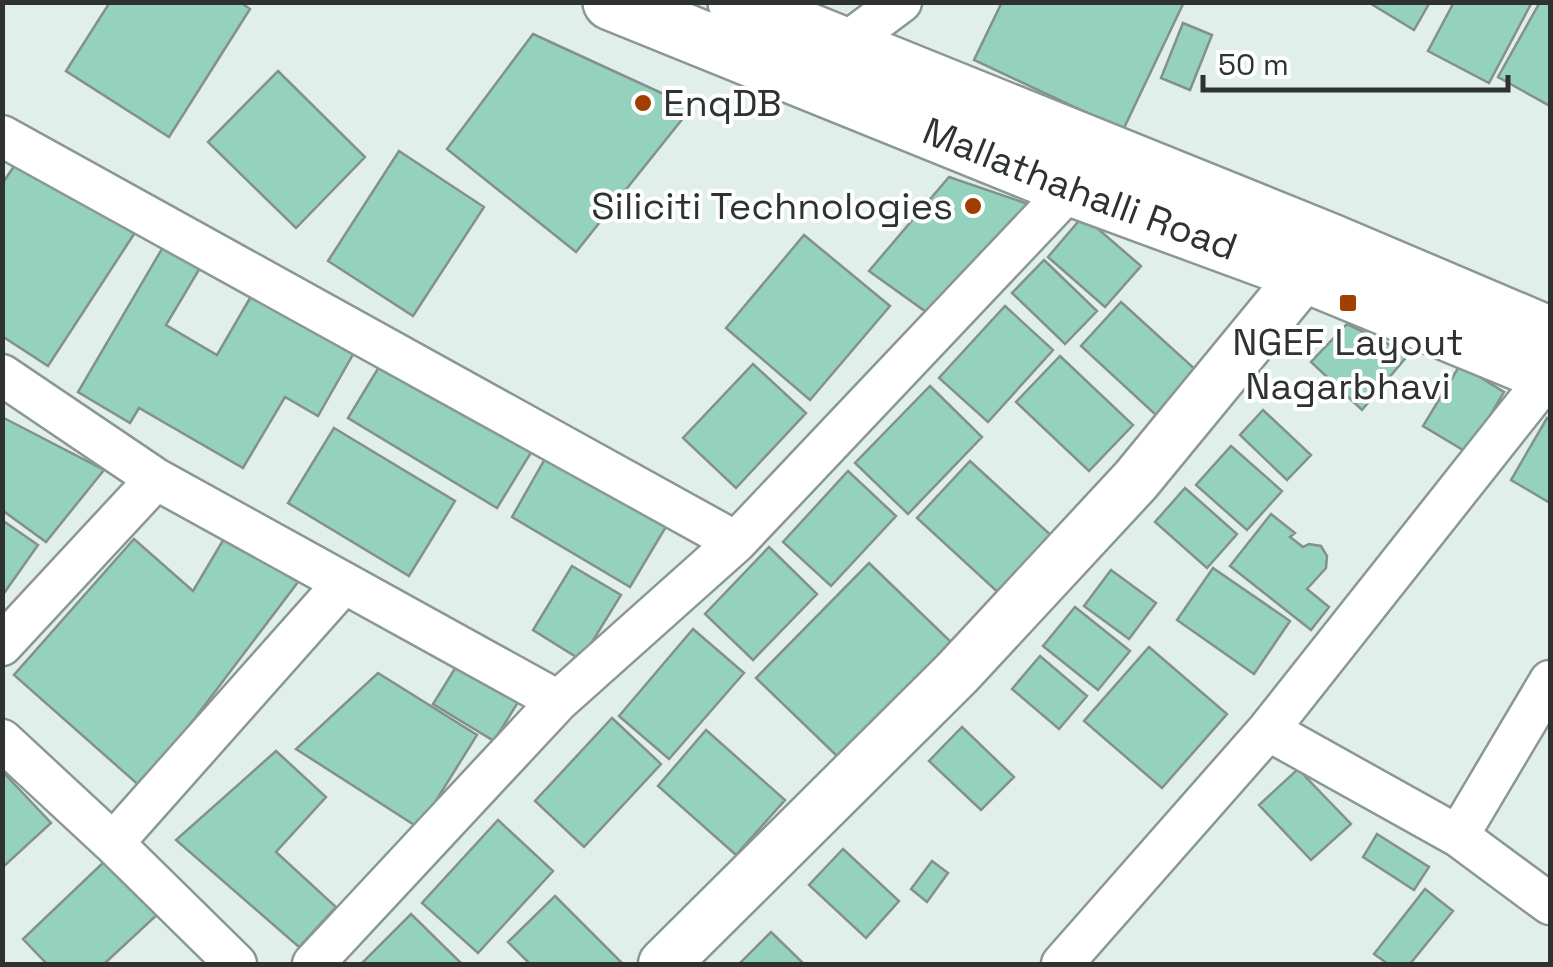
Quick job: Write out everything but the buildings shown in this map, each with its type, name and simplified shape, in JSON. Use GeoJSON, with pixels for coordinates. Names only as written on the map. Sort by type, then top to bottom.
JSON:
{"type":"FeatureCollection","features":[{"type":"Feature","properties":{"kind":"main road","name":"Mallathahalli Road"},"geometry":{"type":"LineString","coordinates":[[611,2],[1071,188],[1318,258],[1550,335]]}},
{"type":"Feature","properties":{"kind":"main road","name":"Mallathahalli Road"},"geometry":{"type":"LineString","coordinates":[[736,2],[1318,258],[1550,375]]}},
{"type":"Feature","properties":{"kind":"street"},"geometry":{"type":"LineString","coordinates":[[842,46],[901,2]]}},
{"type":"Feature","properties":{"kind":"street"},"geometry":{"type":"LineString","coordinates":[[2,136],[736,542]]}},
{"type":"Feature","properties":{"kind":"street"},"geometry":{"type":"LineString","coordinates":[[314,964],[558,701],[736,542],[1071,188]]}},
{"type":"Feature","properties":{"kind":"street"},"geometry":{"type":"LineString","coordinates":[[669,963],[957,673],[1136,480],[1318,258]]}},
{"type":"Feature","properties":{"kind":"street"},"geometry":{"type":"LineString","coordinates":[[2,375],[156,480],[558,701]]}},
{"type":"Feature","properties":{"kind":"street"},"geometry":{"type":"LineString","coordinates":[[1062,964],[1268,730],[1550,375]]}},
{"type":"Feature","properties":{"kind":"street"},"geometry":{"type":"LineString","coordinates":[[2,644],[156,480]]}},
{"type":"Feature","properties":{"kind":"street"},"geometry":{"type":"LineString","coordinates":[[113,843],[344,584]]}},
{"type":"Feature","properties":{"kind":"street"},"geometry":{"type":"LineString","coordinates":[[1458,836],[1550,681]]}},
{"type":"Feature","properties":{"kind":"street"},"geometry":{"type":"LineString","coordinates":[[1268,730],[1458,836],[1550,904]]}},
{"type":"Feature","properties":{"kind":"street"},"geometry":{"type":"LineString","coordinates":[[2,740],[236,964]]}},
{"type":"Feature","properties":{"kind":"place","name":"EnqDB"},"geometry":{"type":"Point","coordinates":[643,103]}},
{"type":"Feature","properties":{"kind":"place","name":"Siliciti Technologies"},"geometry":{"type":"Point","coordinates":[973,206]}},
{"type":"Feature","properties":{"kind":"place","name":"NGEF Layout Nagarbhavi"},"geometry":{"type":"Point","coordinates":[1348,303]}}]}
